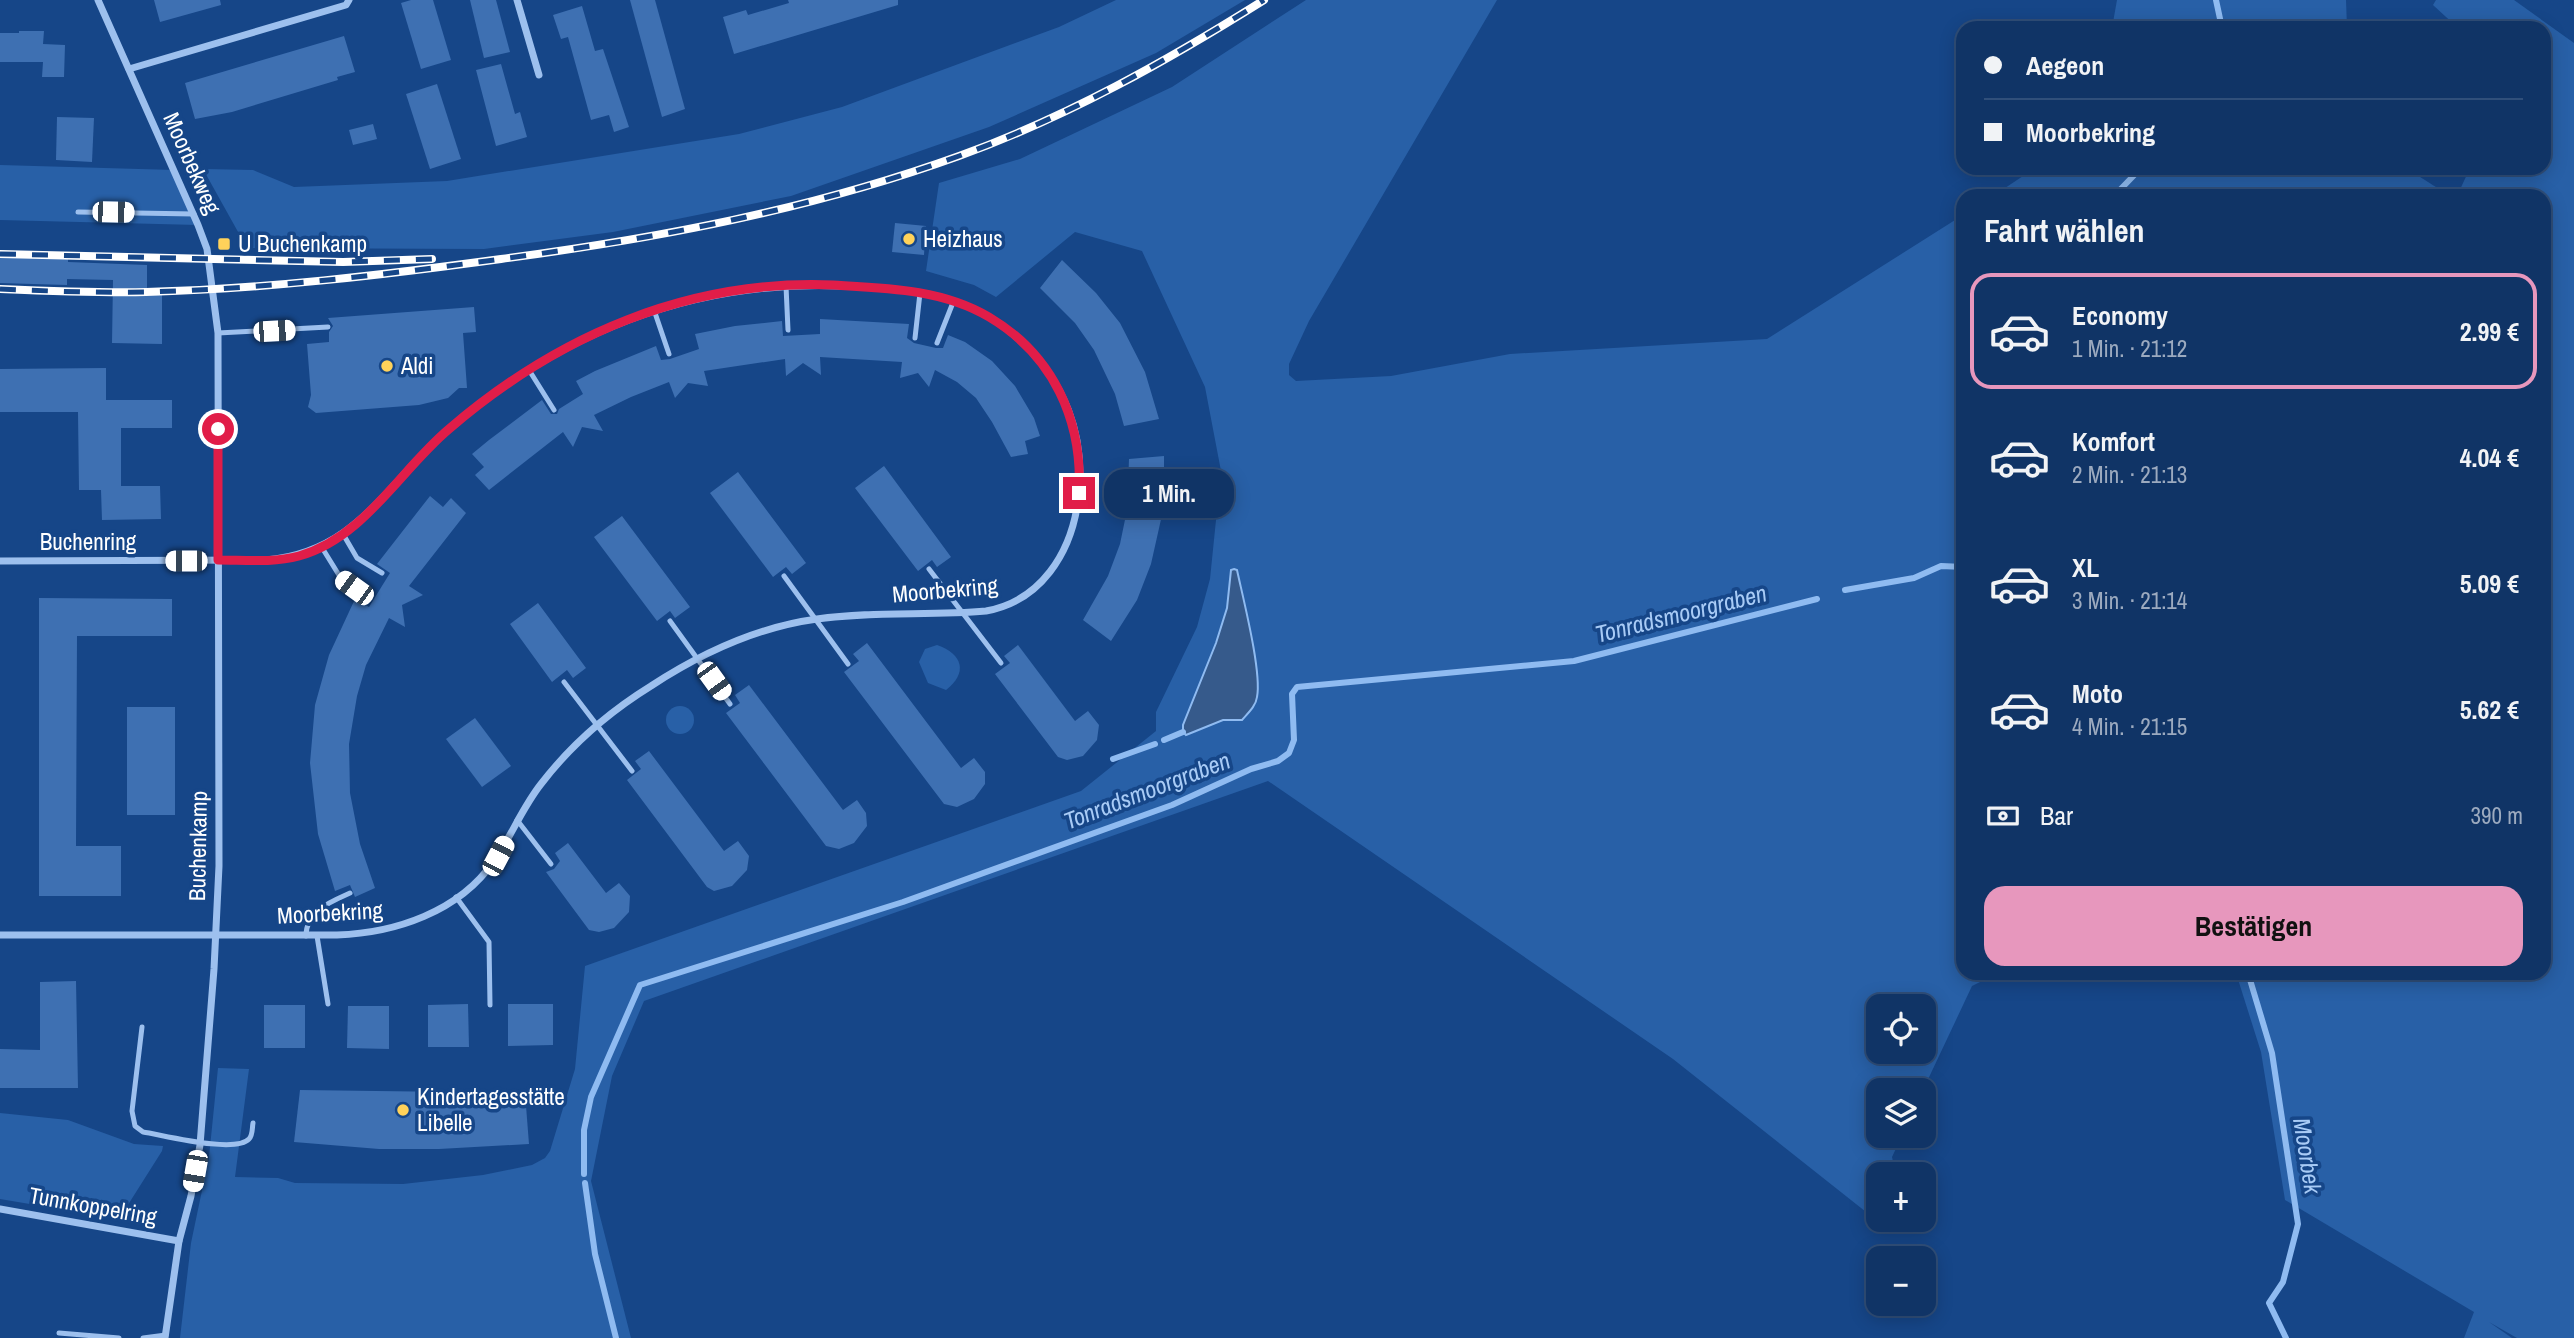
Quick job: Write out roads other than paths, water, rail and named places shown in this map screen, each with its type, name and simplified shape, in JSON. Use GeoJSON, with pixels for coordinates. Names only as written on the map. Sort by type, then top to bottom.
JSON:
{"type":"FeatureCollection","features":[{"type":"Feature","properties":{"kind":"street","name":"Moorbekweg"},"geometry":{"type":"LineString","coordinates":[[98,0],[194,214],[207,249],[218,351]]}},
{"type":"Feature","properties":{"kind":"street"},"geometry":{"type":"LineString","coordinates":[[129,69],[346,5],[349,0]]}},
{"type":"Feature","properties":{"kind":"street"},"geometry":{"type":"LineString","coordinates":[[517,0],[539,75]]}},
{"type":"Feature","properties":{"kind":"street","name":"Moorbekring"},"geometry":{"type":"LineString","coordinates":[[215,936],[368,933],[401,927],[456,897],[492,865],[517,820],[554,768],[597,726],[650,686],[698,659],[757,634],[818,619],[963,613],[1008,606],[1031,591],[1055,566],[1069,538],[1075,516],[1080,471],[1074,425],[1054,379],[1026,345],[978,310],[954,300],[920,293],[853,286],[786,286],[721,294],[654,310],[597,331],[529,370],[449,429],[379,502],[343,534],[321,547],[287,558],[218,560]]}},
{"type":"Feature","properties":{"kind":"street","name":"Buchenkamp"},"geometry":{"type":"LineString","coordinates":[[166,1337],[179,1241],[191,1196],[200,1142],[219,866],[218,351]]}},
{"type":"Feature","properties":{"kind":"street","name":"Buchenring"},"geometry":{"type":"LineString","coordinates":[[0,561],[218,560]]}},
{"type":"Feature","properties":{"kind":"street"},"geometry":{"type":"LineString","coordinates":[[0,935],[215,936]]}},
{"type":"Feature","properties":{"kind":"street","name":"Tunnkoppelring"},"geometry":{"type":"LineString","coordinates":[[0,1209],[179,1241]]}},
{"type":"Feature","properties":{"kind":"lane"},"geometry":{"type":"LineString","coordinates":[[78,212],[194,214]]}},
{"type":"Feature","properties":{"kind":"lane"},"geometry":{"type":"LineString","coordinates":[[786,286],[788,330]]}},
{"type":"Feature","properties":{"kind":"lane"},"geometry":{"type":"LineString","coordinates":[[915,338],[920,293]]}},
{"type":"Feature","properties":{"kind":"lane"},"geometry":{"type":"LineString","coordinates":[[937,343],[954,300]]}},
{"type":"Feature","properties":{"kind":"lane"},"geometry":{"type":"LineString","coordinates":[[654,310],[669,354]]}},
{"type":"Feature","properties":{"kind":"lane"},"geometry":{"type":"LineString","coordinates":[[218,333],[328,327]]}},
{"type":"Feature","properties":{"kind":"lane"},"geometry":{"type":"LineString","coordinates":[[529,370],[554,410]]}},
{"type":"Feature","properties":{"kind":"lane"},"geometry":{"type":"LineString","coordinates":[[343,534],[357,558],[382,573]]}},
{"type":"Feature","properties":{"kind":"lane"},"geometry":{"type":"LineString","coordinates":[[321,547],[342,580],[366,597]]}},
{"type":"Feature","properties":{"kind":"lane"},"geometry":{"type":"LineString","coordinates":[[929,569],[1001,663]]}},
{"type":"Feature","properties":{"kind":"lane"},"geometry":{"type":"LineString","coordinates":[[784,576],[818,619],[848,664]]}},
{"type":"Feature","properties":{"kind":"lane"},"geometry":{"type":"LineString","coordinates":[[670,621],[730,704]]}},
{"type":"Feature","properties":{"kind":"lane"},"geometry":{"type":"LineString","coordinates":[[564,682],[632,771]]}},
{"type":"Feature","properties":{"kind":"lane"},"geometry":{"type":"LineString","coordinates":[[517,820],[551,864]]}},
{"type":"Feature","properties":{"kind":"lane"},"geometry":{"type":"LineString","coordinates":[[306,936],[310,917],[350,893]]}},
{"type":"Feature","properties":{"kind":"lane"},"geometry":{"type":"LineString","coordinates":[[456,897],[489,942],[490,1004]]}},
{"type":"Feature","properties":{"kind":"lane"},"geometry":{"type":"LineString","coordinates":[[317,936],[328,1004]]}},
{"type":"Feature","properties":{"kind":"lane"},"geometry":{"type":"LineString","coordinates":[[142,1027],[132,1111],[135,1126],[143,1132],[200,1142],[235,1144],[247,1141],[251,1136],[253,1123]]}},
{"type":"Feature","properties":{"kind":"lane"},"geometry":{"type":"LineString","coordinates":[[59,1333],[119,1338]]}},
{"type":"Feature","properties":{"kind":"lane"},"geometry":{"type":"LineString","coordinates":[[143,1338],[166,1337]]}},
{"type":"Feature","properties":{"kind":"waterway","name":"Moorbek"},"geometry":{"type":"LineString","coordinates":[[2216,0],[2220,21]]}},
{"type":"Feature","properties":{"kind":"waterway","name":"Moorbek"},"geometry":{"type":"LineString","coordinates":[[2121,189],[2134,175]]}},
{"type":"Feature","properties":{"kind":"waterway","name":"Tonradsmoorgraben"},"geometry":{"type":"LineString","coordinates":[[1845,590],[1914,578],[1941,566],[1956,567]]}},
{"type":"Feature","properties":{"kind":"waterway","name":"Tonradsmoorgraben"},"geometry":{"type":"LineString","coordinates":[[584,1174],[584,1130],[591,1097],[640,985],[903,902],[1172,805],[1251,769],[1278,761],[1289,753],[1294,740],[1292,694],[1297,687],[1574,661],[1817,599]]}},
{"type":"Feature","properties":{"kind":"waterway"},"geometry":{"type":"LineString","coordinates":[[1164,740],[1183,732]]}},
{"type":"Feature","properties":{"kind":"waterway"},"geometry":{"type":"LineString","coordinates":[[1113,759],[1155,744]]}},
{"type":"Feature","properties":{"kind":"waterway","name":"Moorbek"},"geometry":{"type":"LineString","coordinates":[[2250,980],[2272,1053],[2298,1224],[2283,1282],[2269,1303],[2286,1338]]}},
{"type":"Feature","properties":{"kind":"waterway","name":"Tonradsmoorgraben"},"geometry":{"type":"LineString","coordinates":[[585,1183],[595,1254],[616,1338]]}},
{"type":"Feature","properties":{"kind":"railway"},"geometry":{"type":"LineString","coordinates":[[0,289],[146,292],[323,280],[618,242],[790,207],[903,175],[1039,124],[1191,45],[1264,0]]}},
{"type":"Feature","properties":{"kind":"railway"},"geometry":{"type":"LineString","coordinates":[[0,254],[343,262],[432,259]]}},
{"type":"Feature","properties":{"kind":"place","name":"Heizhaus"},"geometry":{"type":"Point","coordinates":[909,239]}},
{"type":"Feature","properties":{"kind":"place","name":"U Buchenkamp"},"geometry":{"type":"Point","coordinates":[224,244]}},
{"type":"Feature","properties":{"kind":"place","name":"Aldi"},"geometry":{"type":"Point","coordinates":[387,366]}},
{"type":"Feature","properties":{"kind":"place","name":"Kindertagesstätte Libelle"},"geometry":{"type":"Point","coordinates":[403,1110]}}]}
